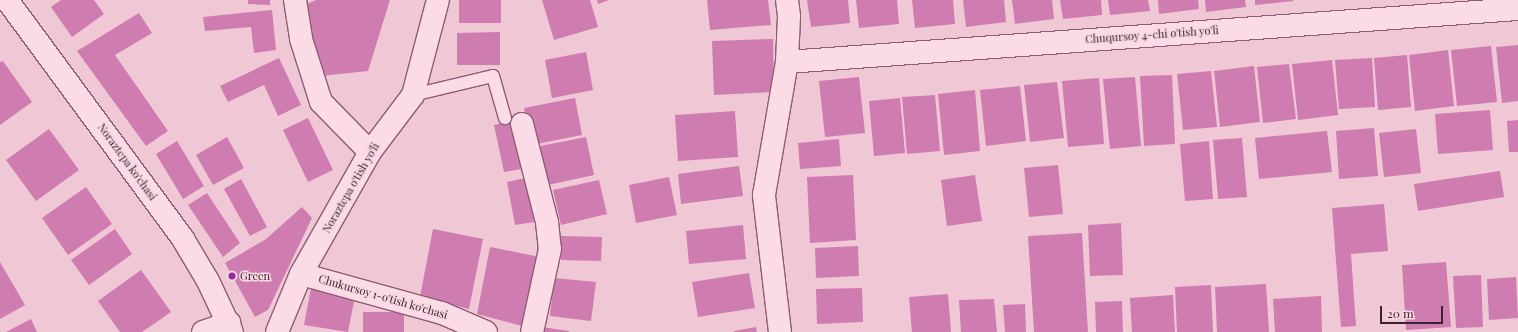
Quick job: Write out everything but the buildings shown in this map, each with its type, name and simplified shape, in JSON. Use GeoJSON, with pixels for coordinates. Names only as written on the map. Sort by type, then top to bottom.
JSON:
{"type":"FeatureCollection","features":[{"type":"Feature","properties":{"kind":"street","name":"Noraztepa ko'chasi"},"geometry":{"type":"LineString","coordinates":[[8,0],[183,239],[208,281],[231,327]]}},
{"type":"Feature","properties":{"kind":"street"},"geometry":{"type":"LineString","coordinates":[[295,0],[301,39],[321,102],[370,152]]}},
{"type":"Feature","properties":{"kind":"street","name":"Noraztepa o'tish yo'li"},"geometry":{"type":"LineString","coordinates":[[277,332],[301,274],[370,152],[413,95],[438,0]]}},
{"type":"Feature","properties":{"kind":"street"},"geometry":{"type":"LineString","coordinates":[[780,332],[764,195],[787,62],[789,16],[787,0]]}},
{"type":"Feature","properties":{"kind":"street","name":"Chuqursoy 4-chi o'tish yo'li"},"geometry":{"type":"LineString","coordinates":[[787,62],[1518,9]]}},
{"type":"Feature","properties":{"kind":"street"},"geometry":{"type":"LineString","coordinates":[[513,121],[547,222],[550,249],[532,332]]}},
{"type":"Feature","properties":{"kind":"street","name":"Chukursoy 1-o'tish ko'chasi"},"geometry":{"type":"LineString","coordinates":[[301,274],[442,313],[486,332]]}},
{"type":"Feature","properties":{"kind":"street"},"geometry":{"type":"LineString","coordinates":[[203,332],[231,327]]}},
{"type":"Feature","properties":{"kind":"lane"},"geometry":{"type":"LineString","coordinates":[[413,95],[493,76],[513,121]]}},
{"type":"Feature","properties":{"kind":"place","name":"Green"},"geometry":{"type":"Point","coordinates":[232,276]}}]}
